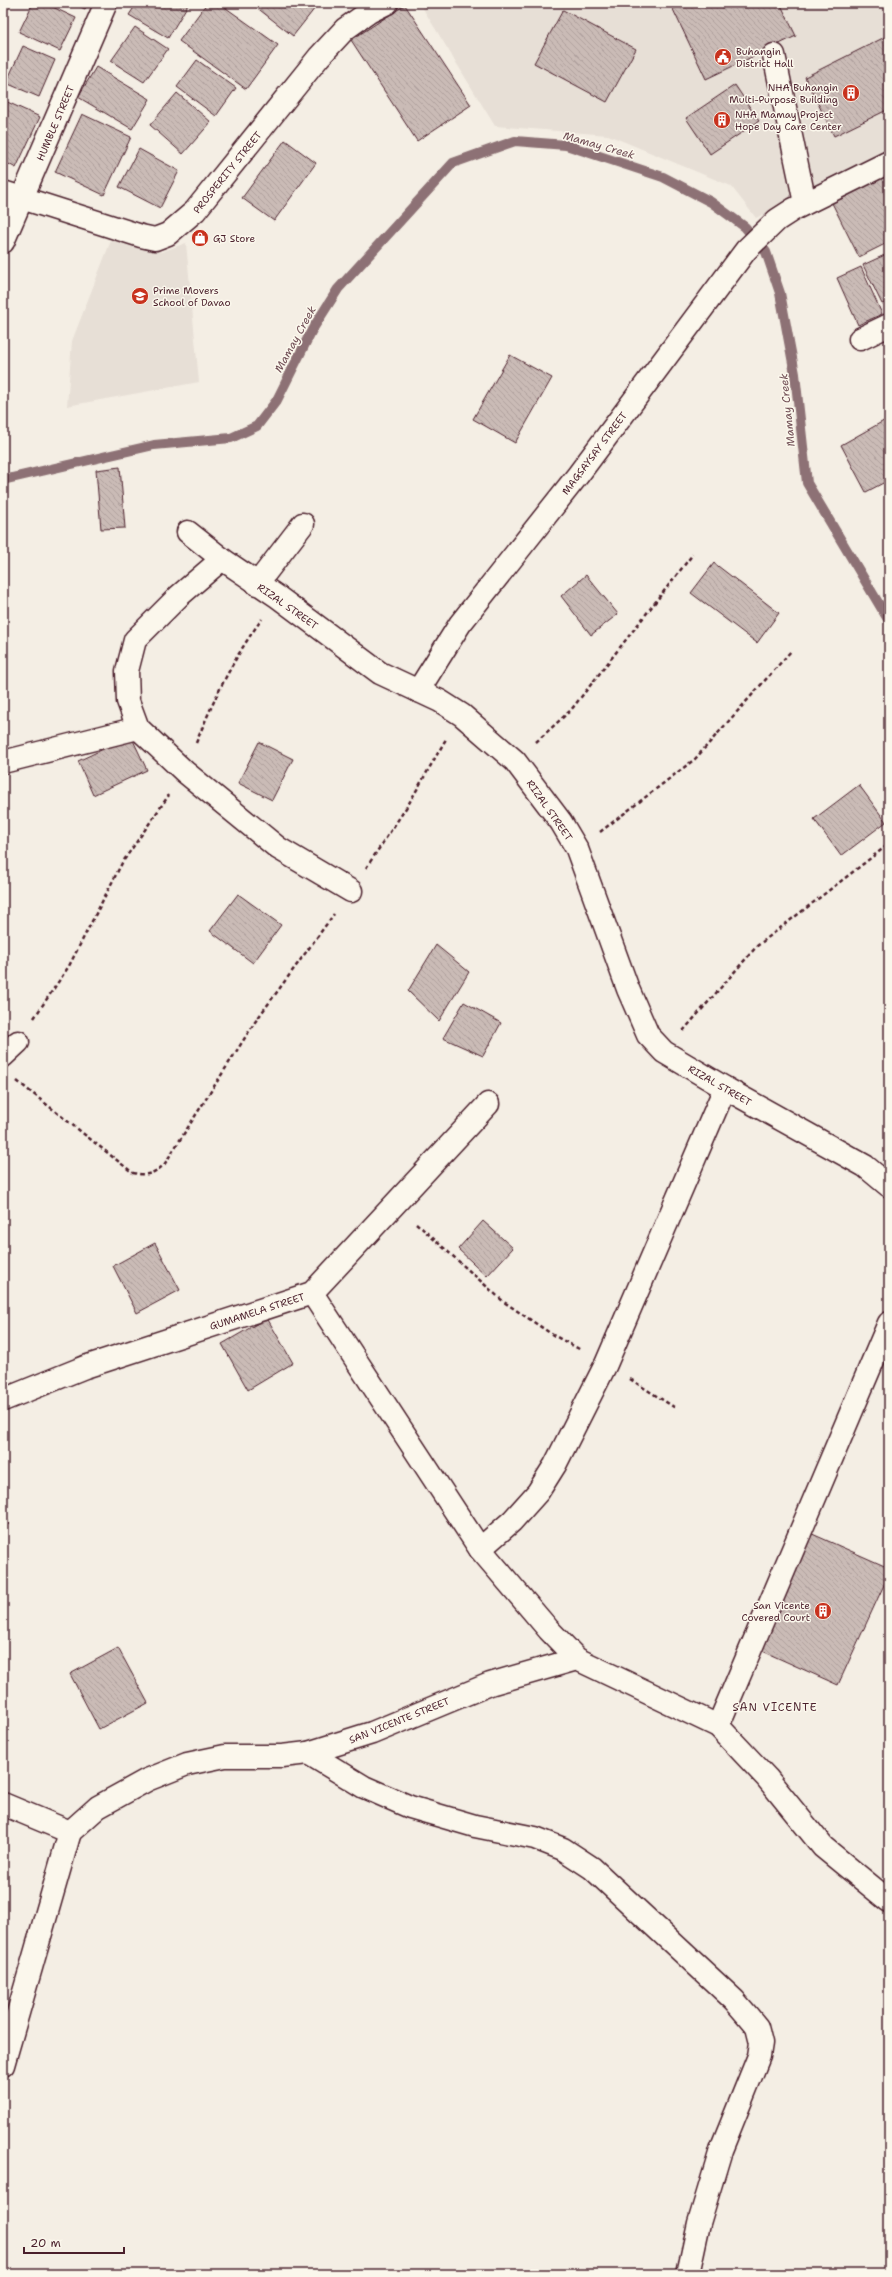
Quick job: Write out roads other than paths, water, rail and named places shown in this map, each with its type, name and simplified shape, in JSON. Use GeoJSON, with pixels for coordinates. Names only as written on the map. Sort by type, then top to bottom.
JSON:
{"type":"FeatureCollection","features":[{"type":"Feature","properties":{"kind":"street","name":"HUMBLE STREET"},"geometry":{"type":"LineString","coordinates":[[3,242],[13,196],[106,3]]}},
{"type":"Feature","properties":{"kind":"street","name":"PROSPERITY STREET"},"geometry":{"type":"LineString","coordinates":[[13,196],[142,236],[155,239],[168,234],[195,211],[319,58],[345,29],[369,12],[387,3]]}},
{"type":"Feature","properties":{"kind":"street"},"geometry":{"type":"LineString","coordinates":[[774,56],[805,203]]}},
{"type":"Feature","properties":{"kind":"street","name":"MAGSAYSAY STREET"},"geometry":{"type":"LineString","coordinates":[[418,692],[460,624],[578,475],[746,250],[778,220],[805,203],[889,162]]}},
{"type":"Feature","properties":{"kind":"street"},"geometry":{"type":"LineString","coordinates":[[860,340],[889,326]]}},
{"type":"Feature","properties":{"kind":"street"},"geometry":{"type":"LineString","coordinates":[[257,584],[303,524]]}},
{"type":"Feature","properties":{"kind":"street","name":"RIZAL STREET"},"geometry":{"type":"LineString","coordinates":[[188,532],[222,559],[278,597],[380,673],[440,701],[462,715],[516,761],[561,822],[577,849],[628,989],[648,1035],[664,1052],[725,1088],[865,1166],[889,1186]]}},
{"type":"Feature","properties":{"kind":"street"},"geometry":{"type":"LineString","coordinates":[[222,559],[180,596],[136,640],[128,671],[128,701],[138,728],[185,772],[278,848],[351,891]]}},
{"type":"Feature","properties":{"kind":"street"},"geometry":{"type":"LineString","coordinates":[[3,762],[138,728]]}},
{"type":"Feature","properties":{"kind":"street"},"geometry":{"type":"LineString","coordinates":[[480,1549],[512,1521],[538,1492],[555,1465],[606,1364],[725,1088]]}},
{"type":"Feature","properties":{"kind":"street","name":"GUMAMELA STREET"},"geometry":{"type":"LineString","coordinates":[[3,1400],[85,1367],[312,1293],[488,1104]]}},
{"type":"Feature","properties":{"kind":"street"},"geometry":{"type":"LineString","coordinates":[[312,1293],[480,1549],[549,1630],[577,1659],[718,1726],[767,1778],[823,1847],[889,1901]]}},
{"type":"Feature","properties":{"kind":"street"},"geometry":{"type":"LineString","coordinates":[[718,1726],[889,1324]]}},
{"type":"Feature","properties":{"kind":"street","name":"SAN VICENTE STREET"},"geometry":{"type":"LineString","coordinates":[[70,1832],[98,1807],[147,1780],[187,1764],[225,1756],[282,1756],[308,1753],[372,1733],[490,1684],[577,1659]]}},
{"type":"Feature","properties":{"kind":"street"},"geometry":{"type":"LineString","coordinates":[[308,1753],[364,1787],[410,1808],[475,1826],[535,1838],[563,1849],[592,1868],[635,1906],[734,2000],[757,2027],[761,2043],[759,2056],[721,2150],[699,2223],[688,2274]]}},
{"type":"Feature","properties":{"kind":"street"},"geometry":{"type":"LineString","coordinates":[[3,1804],[70,1832],[3,2065]]}},
{"type":"Feature","properties":{"kind":"waterway","name":"Mamay Creek"},"geometry":{"type":"LineString","coordinates":[[3,480],[154,445],[231,438],[257,426],[277,400],[312,330],[338,289],[453,163],[515,141],[566,145],[663,177],[711,202],[745,227],[766,252],[780,293],[795,374],[807,483],[889,621]]}},
{"type":"Feature","properties":{"kind":"place","name":"Buhangin District Hall"},"geometry":{"type":"Point","coordinates":[723,57]}},
{"type":"Feature","properties":{"kind":"place","name":"NHA Buhangin Multi-Purpose Building"},"geometry":{"type":"Point","coordinates":[851,93]}},
{"type":"Feature","properties":{"kind":"place","name":"NHA Mamay Project Hope Day Care Center"},"geometry":{"type":"Point","coordinates":[722,120]}},
{"type":"Feature","properties":{"kind":"place","name":"GJ Store"},"geometry":{"type":"Point","coordinates":[200,238]}},
{"type":"Feature","properties":{"kind":"place","name":"Prime Movers School of Davao"},"geometry":{"type":"Point","coordinates":[140,296]}},
{"type":"Feature","properties":{"kind":"place","name":"San Vicente Covered Court"},"geometry":{"type":"Point","coordinates":[823,1611]}},
{"type":"Feature","properties":{"kind":"district","name":"SAN VICENTE"},"geometry":{"type":"Point","coordinates":[775,1707]}}]}
